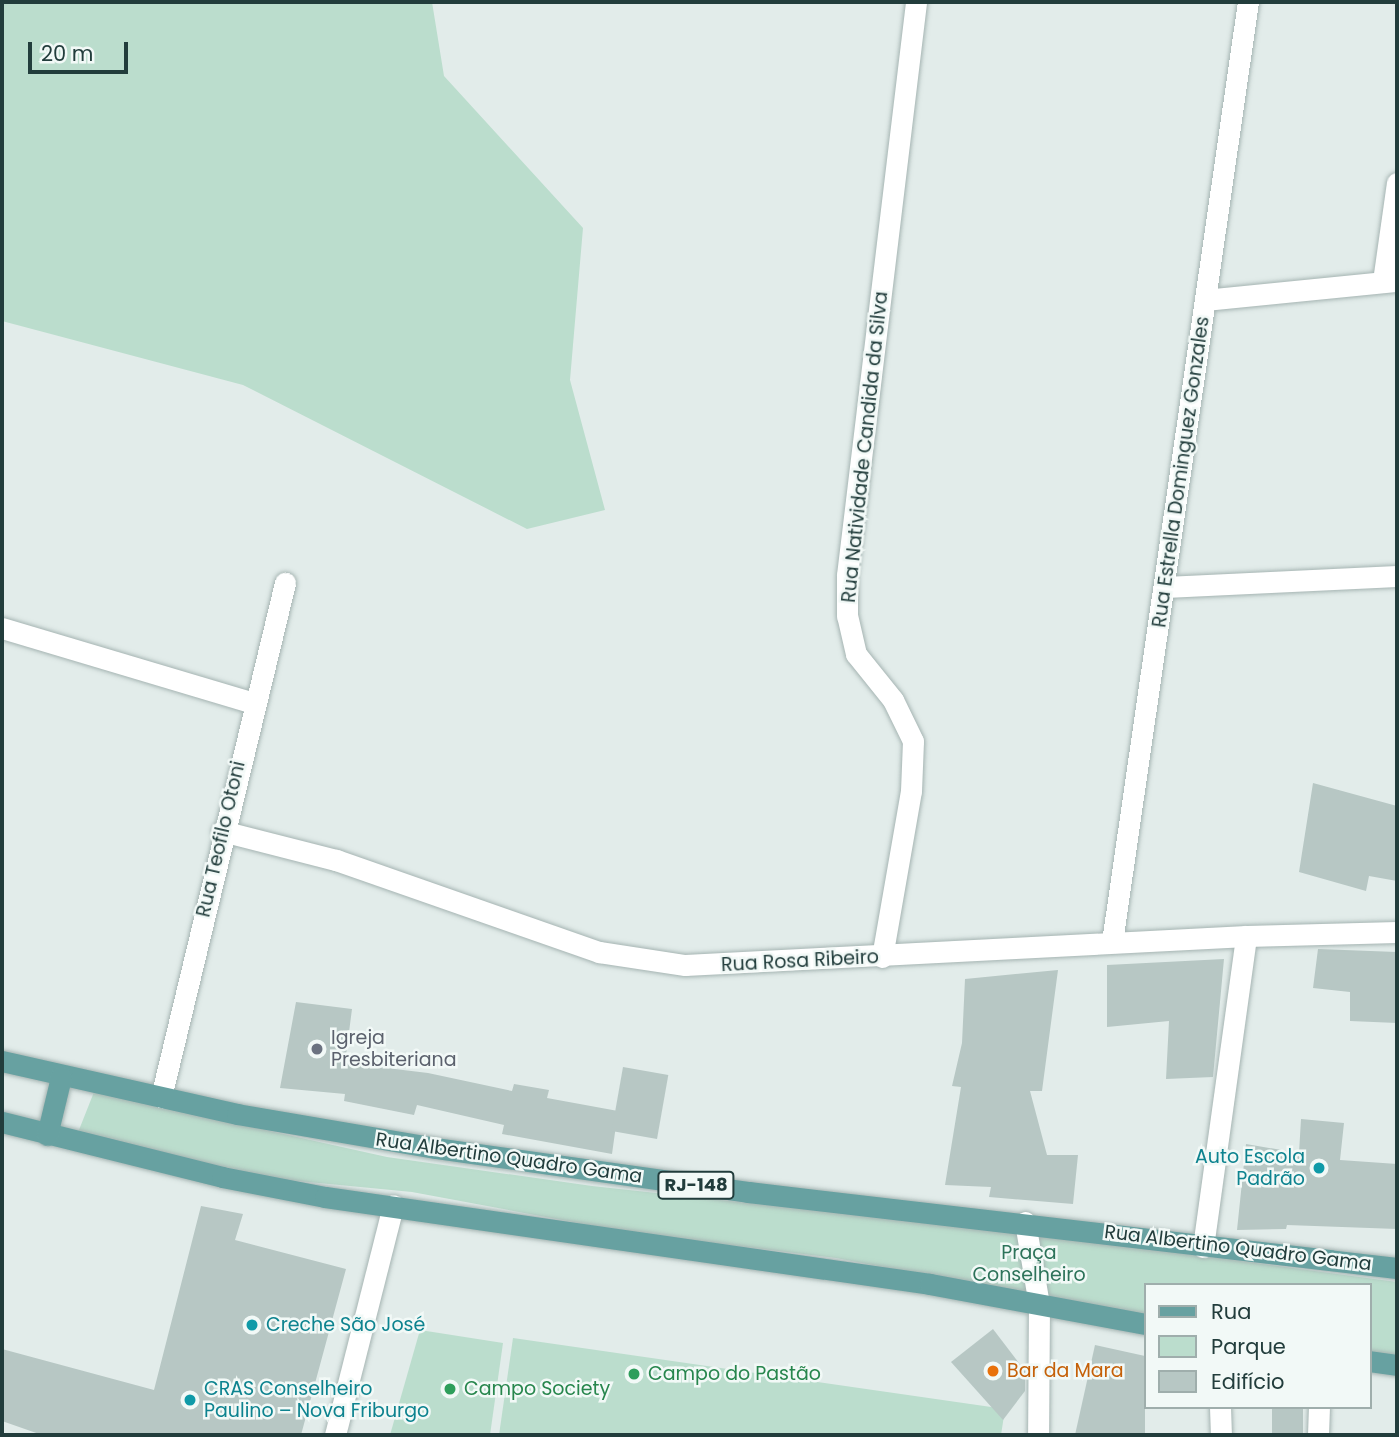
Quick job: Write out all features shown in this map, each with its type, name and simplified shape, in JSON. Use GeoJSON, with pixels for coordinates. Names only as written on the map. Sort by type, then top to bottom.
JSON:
{"type":"FeatureCollection","features":[{"type":"Feature","properties":{"kind":"main road","name":"Rua Albertino Quadro Gama"},"geometry":{"type":"LineString","coordinates":[[2,1061],[61,1077],[237,1114],[449,1150],[748,1192],[1025,1222],[1203,1247],[1397,1268]]}},
{"type":"Feature","properties":{"kind":"main road"},"geometry":{"type":"LineString","coordinates":[[47,1135],[61,1077]]}},
{"type":"Feature","properties":{"kind":"main road"},"geometry":{"type":"LineString","coordinates":[[2,1122],[222,1177],[393,1205],[930,1284],[1144,1324]]}},
{"type":"Feature","properties":{"kind":"main road"},"geometry":{"type":"LineString","coordinates":[[1371,1361],[1397,1366]]}},
{"type":"Feature","properties":{"kind":"street","name":"Rua Natividade Candida da Silva"},"geometry":{"type":"LineString","coordinates":[[883,957],[911,791],[913,741],[893,700],[856,654],[847,616],[847,575],[916,2]]}},
{"type":"Feature","properties":{"kind":"street","name":"Rua Estrella Dominguez Gonzales"},"geometry":{"type":"LineString","coordinates":[[1111,942],[1165,587],[1232,89],[1248,2]]}},
{"type":"Feature","properties":{"kind":"street"},"geometry":{"type":"LineString","coordinates":[[1205,300],[1390,281],[1397,183]]}},
{"type":"Feature","properties":{"kind":"street"},"geometry":{"type":"LineString","coordinates":[[1165,587],[1397,576]]}},
{"type":"Feature","properties":{"kind":"street","name":"Rua Teofilo Otoni"},"geometry":{"type":"LineString","coordinates":[[161,1097],[222,831],[285,583]]}},
{"type":"Feature","properties":{"kind":"street"},"geometry":{"type":"LineString","coordinates":[[2,628],[254,703]]}},
{"type":"Feature","properties":{"kind":"street","name":"Rua Rosa Ribeiro"},"geometry":{"type":"LineString","coordinates":[[222,831],[336,860],[598,952],[685,965],[883,957],[1111,942],[1397,932]]}},
{"type":"Feature","properties":{"kind":"street"},"geometry":{"type":"LineString","coordinates":[[1203,1247],[1246,936]]}},
{"type":"Feature","properties":{"kind":"street"},"geometry":{"type":"LineString","coordinates":[[335,1435],[393,1205]]}},
{"type":"Feature","properties":{"kind":"street"},"geometry":{"type":"LineString","coordinates":[[1025,1222],[1039,1306],[1038,1435]]}},
{"type":"Feature","properties":{"kind":"street"},"geometry":{"type":"LineString","coordinates":[[1220,1409],[1221,1435]]}},
{"type":"Feature","properties":{"kind":"street"},"geometry":{"type":"LineString","coordinates":[[1318,1435],[1319,1409]]}},
{"type":"Feature","properties":{"kind":"green space"},"geometry":{"type":"Polygon","coordinates":[[[2,2],[432,2],[444,76],[583,228],[570,380],[605,510],[527,529],[243,385],[2,321],[2,2]]]}},
{"type":"Feature","properties":{"kind":"green space","name":"Praça Conselheiro"},"geometry":{"type":"Polygon","coordinates":[[[94,1092],[387,1157],[592,1186],[1060,1237],[1397,1282],[1397,1356],[1371,1352],[1371,1283],[1144,1283],[1144,1317],[836,1258],[632,1233],[412,1192],[245,1176],[75,1140],[94,1092]]]}},
{"type":"Feature","properties":{"kind":"green space","name":"Campo Society"},"geometry":{"type":"Polygon","coordinates":[[[420,1330],[503,1343],[490,1435],[390,1435],[420,1330]]]}},
{"type":"Feature","properties":{"kind":"green space","name":"Campo do Pastão"},"geometry":{"type":"Polygon","coordinates":[[[513,1338],[1005,1409],[1001,1435],[499,1435],[513,1338]]]}},
{"type":"Feature","properties":{"kind":"building"},"geometry":{"type":"Polygon","coordinates":[[[1313,783],[1397,806],[1397,881],[1369,876],[1366,891],[1299,872],[1313,783]]]}},
{"type":"Feature","properties":{"kind":"building"},"geometry":{"type":"Polygon","coordinates":[[[1318,949],[1397,952],[1397,1023],[1350,1021],[1350,992],[1313,988],[1318,949]]]}},
{"type":"Feature","properties":{"kind":"building"},"geometry":{"type":"Polygon","coordinates":[[[1224,959],[1213,1077],[1166,1079],[1169,1021],[1107,1027],[1107,965],[1224,959]]]}},
{"type":"Feature","properties":{"kind":"building"},"geometry":{"type":"Polygon","coordinates":[[[1058,970],[1042,1091],[1030,1091],[1047,1155],[1078,1155],[1073,1204],[989,1197],[991,1187],[945,1185],[961,1087],[952,1086],[962,1043],[965,979],[1058,970]]]}},
{"type":"Feature","properties":{"kind":"building"},"geometry":{"type":"Polygon","coordinates":[[[296,1002],[352,1009],[345,1063],[428,1073],[512,1091],[514,1084],[549,1090],[547,1098],[618,1111],[612,1154],[502,1134],[504,1125],[417,1105],[414,1115],[344,1101],[345,1094],[280,1088],[296,1002]]]}},
{"type":"Feature","properties":{"kind":"building"},"geometry":{"type":"Polygon","coordinates":[[[623,1067],[668,1075],[657,1139],[612,1131],[623,1067]]]}},
{"type":"Feature","properties":{"kind":"building"},"geometry":{"type":"Polygon","coordinates":[[[1301,1119],[1344,1123],[1340,1160],[1397,1164],[1397,1229],[1287,1225],[1286,1229],[1237,1230],[1246,1144],[1299,1153],[1301,1119]]]}},
{"type":"Feature","properties":{"kind":"building","name":"Creche São José"},"geometry":{"type":"Polygon","coordinates":[[[201,1206],[243,1214],[235,1240],[346,1269],[301,1435],[42,1435],[2,1421],[2,1349],[154,1390],[201,1206]]]}},
{"type":"Feature","properties":{"kind":"building","name":"Bar da Mara"},"geometry":{"type":"Polygon","coordinates":[[[993,1329],[1025,1371],[1025,1391],[1003,1420],[951,1362],[993,1329]]]}},
{"type":"Feature","properties":{"kind":"building"},"geometry":{"type":"Polygon","coordinates":[[[1095,1345],[1144,1356],[1145,1435],[1075,1435],[1095,1345]]]}},
{"type":"Feature","properties":{"kind":"building"},"geometry":{"type":"Polygon","coordinates":[[[1272,1409],[1303,1409],[1303,1435],[1272,1435],[1272,1409]]]}},
{"type":"Feature","properties":{"kind":"place","name":"Igreja Presbiteriana"},"geometry":{"type":"Point","coordinates":[317,1049]}},
{"type":"Feature","properties":{"kind":"place","name":"Auto Escola Padrão"},"geometry":{"type":"Point","coordinates":[1319,1168]}},
{"type":"Feature","properties":{"kind":"place","name":"Creche São José"},"geometry":{"type":"Point","coordinates":[252,1325]}},
{"type":"Feature","properties":{"kind":"place","name":"Bar da Mara"},"geometry":{"type":"Point","coordinates":[993,1371]}},
{"type":"Feature","properties":{"kind":"place","name":"Campo do Pastão"},"geometry":{"type":"Point","coordinates":[634,1374]}},
{"type":"Feature","properties":{"kind":"place","name":"Campo Society"},"geometry":{"type":"Point","coordinates":[450,1389]}},
{"type":"Feature","properties":{"kind":"place","name":"CRAS Conselheiro Paulino – Nova Friburgo"},"geometry":{"type":"Point","coordinates":[190,1400]}}]}
